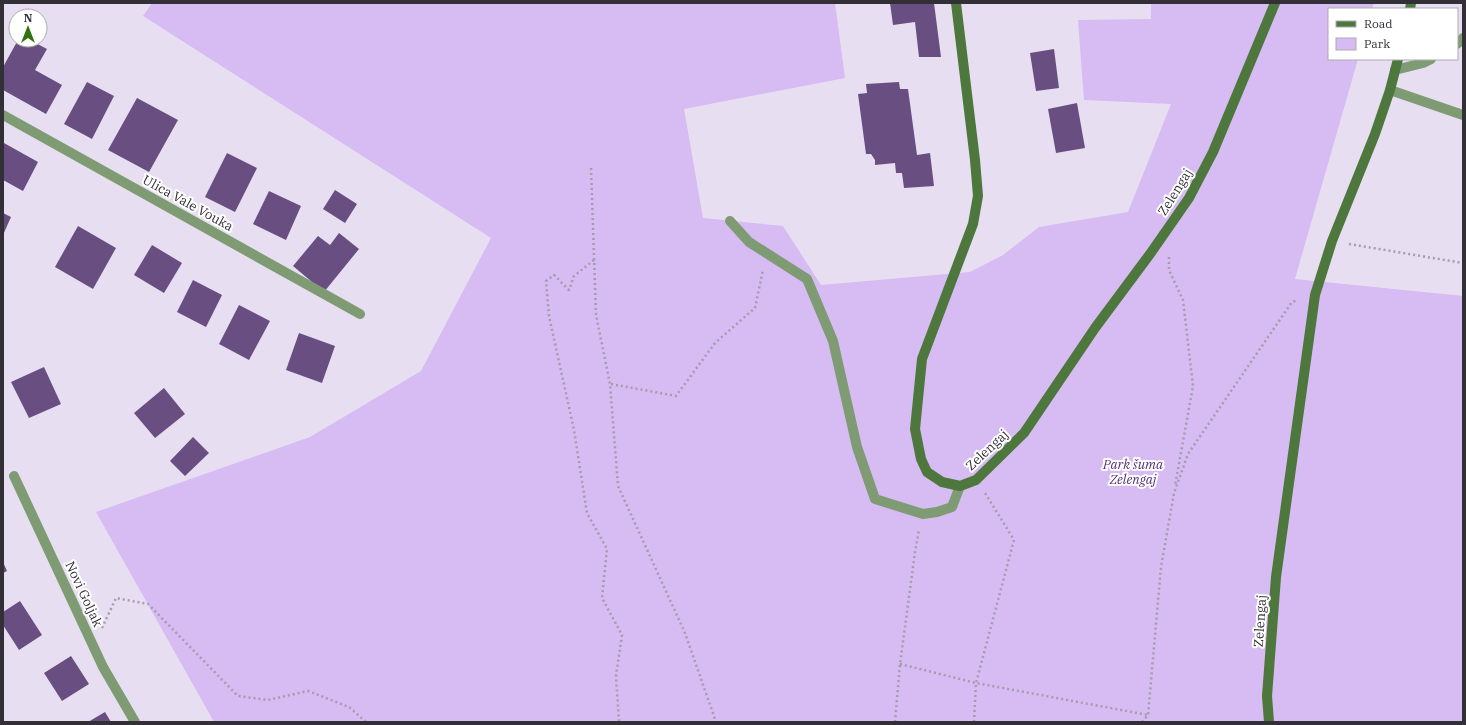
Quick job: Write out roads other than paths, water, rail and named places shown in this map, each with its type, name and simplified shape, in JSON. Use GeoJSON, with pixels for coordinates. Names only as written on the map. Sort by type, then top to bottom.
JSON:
{"type":"FeatureCollection","features":[{"type":"Feature","properties":{"kind":"street","name":"Zelengaj"},"geometry":{"type":"LineString","coordinates":[[956,3],[978,196],[973,224],[922,360],[915,429],[921,459],[927,472],[942,482],[960,486],[976,480],[1024,432],[1095,328],[1150,254],[1189,198],[1213,152],[1275,3]]}},
{"type":"Feature","properties":{"kind":"street","name":"Zelengaj"},"geometry":{"type":"LineString","coordinates":[[1269,722],[1267,696],[1276,577],[1315,294],[1332,241],[1375,134],[1390,90],[1398,60]]}},
{"type":"Feature","properties":{"kind":"street"},"geometry":{"type":"LineString","coordinates":[[1395,70],[1429,60]]}},
{"type":"Feature","properties":{"kind":"street"},"geometry":{"type":"LineString","coordinates":[[1390,90],[1463,115]]}},
{"type":"Feature","properties":{"kind":"street","name":"Ulica Vale Vouka"},"geometry":{"type":"LineString","coordinates":[[3,115],[360,314]]}},
{"type":"Feature","properties":{"kind":"street"},"geometry":{"type":"LineString","coordinates":[[730,221],[748,242],[807,279],[833,340],[857,447],[875,499],[922,514],[937,512],[952,508],[960,486]]}},
{"type":"Feature","properties":{"kind":"street","name":"Novi Goljak"},"geometry":{"type":"LineString","coordinates":[[14,476],[103,667],[135,722]]}},
{"type":"Feature","properties":{"kind":"park label","name":"Park šuma Zelengaj"},"geometry":{"type":"Point","coordinates":[1133,472]}}]}
